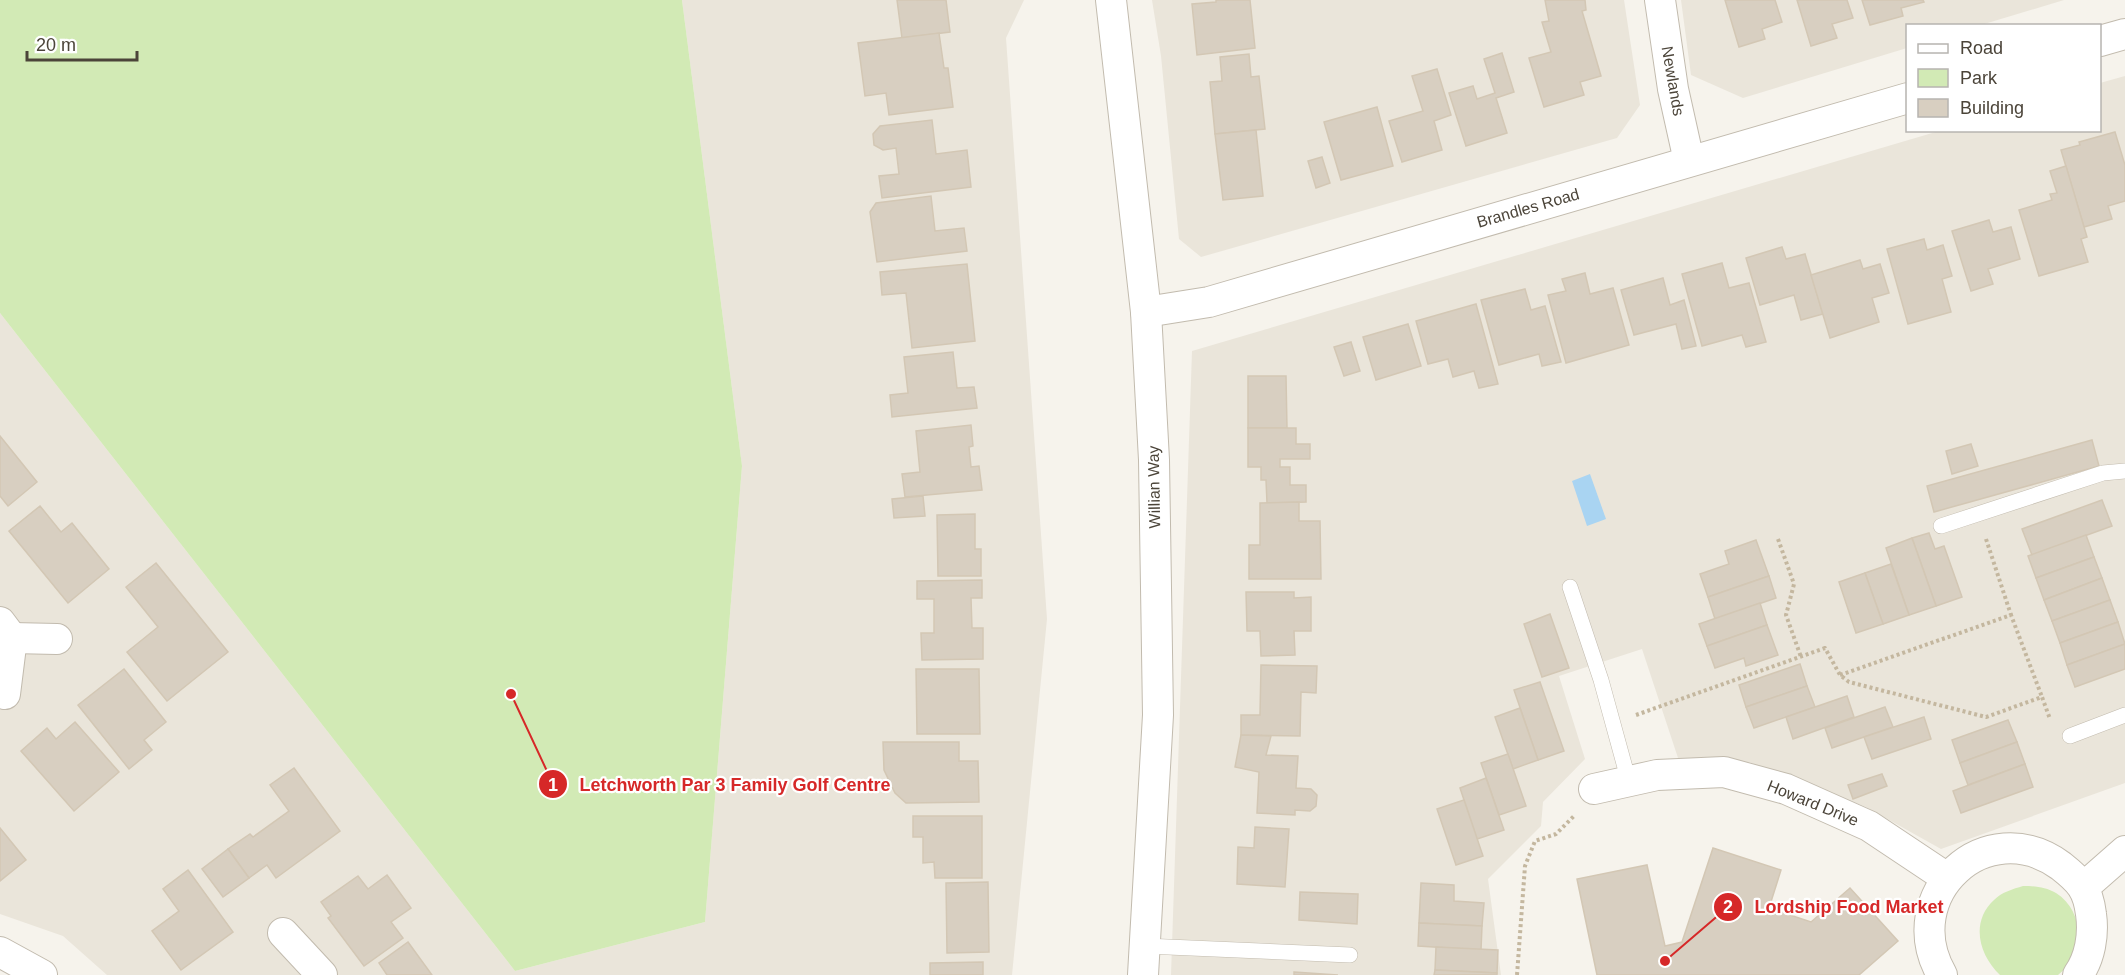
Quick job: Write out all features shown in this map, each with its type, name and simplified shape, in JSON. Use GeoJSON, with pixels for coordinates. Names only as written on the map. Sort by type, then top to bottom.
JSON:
{"type":"FeatureCollection","features":[{"type":"Feature","properties":{"kind":"street","name":"Willian Way"},"geometry":{"type":"LineString","coordinates":[[1111,0],[1146,312],[1155,459],[1158,715],[1144,961]]}},
{"type":"Feature","properties":{"kind":"street","name":"Newlands"},"geometry":{"type":"LineString","coordinates":[[1660,0],[1673,89],[1689,161]]}},
{"type":"Feature","properties":{"kind":"street"},"geometry":{"type":"LineString","coordinates":[[2101,41],[2125,34]]}},
{"type":"Feature","properties":{"kind":"street","name":"Brandles Road"},"geometry":{"type":"LineString","coordinates":[[1146,312],[1209,302],[1906,99]]}},
{"type":"Feature","properties":{"kind":"street"},"geometry":{"type":"LineString","coordinates":[[5,694],[6,630],[57,639]]}},
{"type":"Feature","properties":{"kind":"street","name":"Howard Drive"},"geometry":{"type":"LineString","coordinates":[[1594,789],[1657,775],[1724,772],[1786,789],[1869,826],[1947,878]]}},
{"type":"Feature","properties":{"kind":"street"},"geometry":{"type":"LineString","coordinates":[[1942,975],[1935,962],[1929,928],[1934,900],[1947,878],[1969,859],[1994,849],[2023,849],[2050,858],[2084,887],[2090,900],[2092,921],[2090,949],[2082,973]]}},
{"type":"Feature","properties":{"kind":"street"},"geometry":{"type":"LineString","coordinates":[[2084,887],[2125,851]]}},
{"type":"Feature","properties":{"kind":"street"},"geometry":{"type":"LineString","coordinates":[[283,933],[308,971]]}},
{"type":"Feature","properties":{"kind":"street"},"geometry":{"type":"LineString","coordinates":[[0,952],[42,975]]}},
{"type":"Feature","properties":{"kind":"lane"},"geometry":{"type":"LineString","coordinates":[[1941,526],[2103,473],[2125,471]]}},
{"type":"Feature","properties":{"kind":"lane"},"geometry":{"type":"LineString","coordinates":[[1570,587],[1601,680],[1629,782]]}},
{"type":"Feature","properties":{"kind":"lane"},"geometry":{"type":"LineString","coordinates":[[2070,736],[2125,715]]}},
{"type":"Feature","properties":{"kind":"lane"},"geometry":{"type":"LineString","coordinates":[[1144,961],[1350,955]]}},
{"type":"Feature","properties":{"kind":"path"},"geometry":{"type":"LineString","coordinates":[[1978,514],[2011,615],[2058,739],[2070,736]]}},
{"type":"Feature","properties":{"kind":"path"},"geometry":{"type":"LineString","coordinates":[[1778,539],[1794,584],[1786,615],[1801,657]]}},
{"type":"Feature","properties":{"kind":"path"},"geometry":{"type":"LineString","coordinates":[[1840,675],[2011,615]]}},
{"type":"Feature","properties":{"kind":"path"},"geometry":{"type":"LineString","coordinates":[[1613,723],[1825,648],[1840,675],[1849,682],[1986,717],[2042,697]]}},
{"type":"Feature","properties":{"kind":"path"},"geometry":{"type":"LineString","coordinates":[[1516,975],[1526,866],[1535,842],[1556,834],[1576,814],[1594,789]]}},
{"type":"Feature","properties":{"kind":"shaded area"},"geometry":{"type":"Polygon","coordinates":[[[682,0],[1024,0],[1006,38],[1047,619],[1012,975],[107,975],[63,936],[0,914],[0,313],[515,971],[705,922],[742,466],[682,0]]]}},
{"type":"Feature","properties":{"kind":"shaded area"},"geometry":{"type":"Polygon","coordinates":[[[1152,0],[1624,0],[1640,105],[1617,138],[1201,257],[1179,239],[1161,56],[1152,0]]]}},
{"type":"Feature","properties":{"kind":"shaded area"},"geometry":{"type":"Polygon","coordinates":[[[1681,0],[2064,0],[1984,24],[1906,24],[1906,48],[1743,98],[1691,75],[1681,0]]]}},
{"type":"Feature","properties":{"kind":"shaded area"},"geometry":{"type":"Polygon","coordinates":[[[2125,76],[2125,783],[1941,849],[1866,807],[1749,762],[1680,764],[1642,649],[1559,676],[1585,759],[1543,802],[1541,826],[1488,879],[1501,975],[1171,975],[1192,351],[1936,132],[2101,132],[2101,83],[2125,76]]]}},
{"type":"Feature","properties":{"kind":"green space"},"geometry":{"type":"Polygon","coordinates":[[[0,0],[682,0],[742,466],[705,922],[515,971],[0,313],[0,0]]]}},
{"type":"Feature","properties":{"kind":"green space"},"geometry":{"type":"Polygon","coordinates":[[[2023,886],[2040,887],[2056,893],[2073,911],[2077,922],[2077,945],[2067,967],[2058,975],[2000,975],[1987,958],[1983,948],[1980,928],[1987,909],[2000,895],[2023,886]]]}},
{"type":"Feature","properties":{"kind":"water"},"geometry":{"type":"Polygon","coordinates":[[[1590,474],[1606,519],[1587,526],[1572,481],[1590,474]]]}},
{"type":"Feature","properties":{"kind":"building"},"geometry":{"type":"Polygon","coordinates":[[[897,0],[946,0],[950,32],[902,38],[897,0]]]}},
{"type":"Feature","properties":{"kind":"building"},"geometry":{"type":"Polygon","coordinates":[[[1216,0],[1250,0],[1255,48],[1197,55],[1192,4],[1216,2],[1216,0]]]}},
{"type":"Feature","properties":{"kind":"building"},"geometry":{"type":"Polygon","coordinates":[[[1545,0],[1585,0],[1586,10],[1582,11],[1601,76],[1580,82],[1584,95],[1544,107],[1529,58],[1551,52],[1542,22],[1549,21],[1545,0]]]}},
{"type":"Feature","properties":{"kind":"building"},"geometry":{"type":"Polygon","coordinates":[[[1725,0],[1775,0],[1782,22],[1762,29],[1765,39],[1739,47],[1725,0]]]}},
{"type":"Feature","properties":{"kind":"building"},"geometry":{"type":"Polygon","coordinates":[[[1797,0],[1847,0],[1853,18],[1832,24],[1837,38],[1811,46],[1797,0]]]}},
{"type":"Feature","properties":{"kind":"building"},"geometry":{"type":"Polygon","coordinates":[[[1862,0],[1923,0],[1924,2],[1901,8],[1903,16],[1870,25],[1862,0]]]}},
{"type":"Feature","properties":{"kind":"building"},"geometry":{"type":"Polygon","coordinates":[[[939,33],[944,68],[948,68],[953,107],[889,115],[886,93],[865,96],[858,43],[939,33]]]}},
{"type":"Feature","properties":{"kind":"building"},"geometry":{"type":"Polygon","coordinates":[[[1502,53],[1514,92],[1496,98],[1507,133],[1466,146],[1449,93],[1473,86],[1477,99],[1495,93],[1484,59],[1502,53]]]}},
{"type":"Feature","properties":{"kind":"building"},"geometry":{"type":"Polygon","coordinates":[[[1249,54],[1251,77],[1259,76],[1265,129],[1215,134],[1210,82],[1222,81],[1220,57],[1249,54]]]}},
{"type":"Feature","properties":{"kind":"building"},"geometry":{"type":"Polygon","coordinates":[[[1437,69],[1451,115],[1434,121],[1442,150],[1402,162],[1389,121],[1423,111],[1412,76],[1437,69]]]}},
{"type":"Feature","properties":{"kind":"building"},"geometry":{"type":"Polygon","coordinates":[[[1377,107],[1393,166],[1341,180],[1324,122],[1377,107]]]}},
{"type":"Feature","properties":{"kind":"building"},"geometry":{"type":"Polygon","coordinates":[[[932,120],[936,154],[967,150],[971,187],[882,198],[879,176],[899,174],[896,148],[883,150],[874,145],[873,134],[880,126],[932,120]]]}},
{"type":"Feature","properties":{"kind":"building"},"geometry":{"type":"Polygon","coordinates":[[[1256,130],[1263,196],[1223,200],[1215,134],[1256,130]]]}},
{"type":"Feature","properties":{"kind":"building"},"geometry":{"type":"Polygon","coordinates":[[[2115,132],[2125,165],[2125,201],[2108,206],[2112,219],[2084,227],[2061,150],[2080,145],[2079,142],[2115,132]]]}},
{"type":"Feature","properties":{"kind":"building"},"geometry":{"type":"Polygon","coordinates":[[[1322,157],[1330,183],[1316,188],[1308,161],[1322,157]]]}},
{"type":"Feature","properties":{"kind":"building"},"geometry":{"type":"Polygon","coordinates":[[[2066,166],[2087,237],[2081,239],[2088,262],[2039,276],[2019,210],[2052,200],[2050,194],[2057,193],[2050,171],[2066,166]]]}},
{"type":"Feature","properties":{"kind":"building"},"geometry":{"type":"Polygon","coordinates":[[[931,196],[935,231],[964,228],[967,251],[877,262],[870,212],[876,203],[931,196]]]}},
{"type":"Feature","properties":{"kind":"building"},"geometry":{"type":"Polygon","coordinates":[[[1989,220],[1993,232],[2011,227],[2020,259],[1988,269],[1993,284],[1971,291],[1952,231],[1989,220]]]}},
{"type":"Feature","properties":{"kind":"building"},"geometry":{"type":"Polygon","coordinates":[[[1924,239],[1927,250],[1943,245],[1952,276],[1942,279],[1951,312],[1908,324],[1887,249],[1924,239]]]}},
{"type":"Feature","properties":{"kind":"building"},"geometry":{"type":"Polygon","coordinates":[[[1782,247],[1786,259],[1805,254],[1823,314],[1801,320],[1794,295],[1760,305],[1746,258],[1782,247]]]}},
{"type":"Feature","properties":{"kind":"building"},"geometry":{"type":"Polygon","coordinates":[[[1860,260],[1863,269],[1880,264],[1889,293],[1872,298],[1879,322],[1830,338],[1811,275],[1860,260]]]}},
{"type":"Feature","properties":{"kind":"building"},"geometry":{"type":"Polygon","coordinates":[[[1722,263],[1729,288],[1749,283],[1766,342],[1746,347],[1742,335],[1702,346],[1682,274],[1722,263]]]}},
{"type":"Feature","properties":{"kind":"building"},"geometry":{"type":"Polygon","coordinates":[[[967,264],[975,341],[912,348],[906,293],[882,295],[880,272],[967,264]]]}},
{"type":"Feature","properties":{"kind":"building"},"geometry":{"type":"Polygon","coordinates":[[[1585,273],[1590,294],[1613,288],[1629,345],[1566,363],[1548,295],[1566,291],[1562,279],[1585,273]]]}},
{"type":"Feature","properties":{"kind":"building"},"geometry":{"type":"Polygon","coordinates":[[[1663,278],[1670,305],[1684,300],[1696,346],[1682,349],[1676,324],[1634,335],[1621,290],[1663,278]]]}},
{"type":"Feature","properties":{"kind":"building"},"geometry":{"type":"Polygon","coordinates":[[[1525,289],[1531,310],[1545,306],[1561,362],[1542,366],[1539,354],[1499,365],[1481,300],[1525,289]]]}},
{"type":"Feature","properties":{"kind":"building"},"geometry":{"type":"Polygon","coordinates":[[[1476,304],[1498,384],[1479,388],[1474,371],[1453,377],[1448,359],[1428,364],[1416,321],[1476,304]]]}},
{"type":"Feature","properties":{"kind":"building"},"geometry":{"type":"Polygon","coordinates":[[[1408,324],[1421,366],[1376,380],[1363,337],[1408,324]]]}},
{"type":"Feature","properties":{"kind":"building"},"geometry":{"type":"Polygon","coordinates":[[[1351,342],[1360,371],[1344,376],[1334,347],[1351,342]]]}},
{"type":"Feature","properties":{"kind":"building"},"geometry":{"type":"Polygon","coordinates":[[[953,352],[957,388],[974,387],[977,408],[892,417],[890,395],[908,393],[904,357],[953,352]]]}},
{"type":"Feature","properties":{"kind":"building"},"geometry":{"type":"Polygon","coordinates":[[[1248,376],[1286,376],[1287,428],[1248,428],[1248,376]]]}},
{"type":"Feature","properties":{"kind":"building"},"geometry":{"type":"Polygon","coordinates":[[[971,425],[973,446],[969,447],[971,467],[979,466],[982,490],[905,497],[902,474],[920,472],[916,431],[971,425]]]}},
{"type":"Feature","properties":{"kind":"building"},"geometry":{"type":"Polygon","coordinates":[[[1248,428],[1296,428],[1296,444],[1310,444],[1310,459],[1280,459],[1280,467],[1290,467],[1290,485],[1306,485],[1306,502],[1267,503],[1266,480],[1261,480],[1261,467],[1248,467],[1248,428]]]}},
{"type":"Feature","properties":{"kind":"building"},"geometry":{"type":"Polygon","coordinates":[[[0,436],[37,482],[8,506],[0,496],[0,436]]]}},
{"type":"Feature","properties":{"kind":"building"},"geometry":{"type":"Polygon","coordinates":[[[2092,440],[2099,466],[1934,512],[1927,486],[2092,440]]]}},
{"type":"Feature","properties":{"kind":"building"},"geometry":{"type":"Polygon","coordinates":[[[1971,444],[1978,466],[1952,474],[1946,451],[1971,444]]]}},
{"type":"Feature","properties":{"kind":"building"},"geometry":{"type":"Polygon","coordinates":[[[923,496],[925,516],[894,518],[892,499],[923,496]]]}},
{"type":"Feature","properties":{"kind":"building"},"geometry":{"type":"Polygon","coordinates":[[[2102,500],[2112,526],[2032,555],[2022,529],[2102,500]]]}},
{"type":"Feature","properties":{"kind":"building"},"geometry":{"type":"Polygon","coordinates":[[[1299,502],[1299,521],[1320,521],[1321,579],[1249,579],[1249,545],[1260,545],[1260,503],[1299,502]]]}},
{"type":"Feature","properties":{"kind":"building"},"geometry":{"type":"Polygon","coordinates":[[[40,506],[61,532],[72,523],[109,569],[68,603],[9,531],[40,506]]]}},
{"type":"Feature","properties":{"kind":"building"},"geometry":{"type":"Polygon","coordinates":[[[975,514],[975,549],[981,549],[981,576],[938,576],[937,515],[975,514]]]}},
{"type":"Feature","properties":{"kind":"building"},"geometry":{"type":"Polygon","coordinates":[[[1929,533],[1935,549],[1944,546],[1962,597],[1936,606],[1912,538],[1929,533]]]}},
{"type":"Feature","properties":{"kind":"building"},"geometry":{"type":"Polygon","coordinates":[[[2086,535],[2094,557],[2036,578],[2028,556],[2086,535]]]}},
{"type":"Feature","properties":{"kind":"building"},"geometry":{"type":"Polygon","coordinates":[[[1912,538],[1936,606],[1909,615],[1886,548],[1912,538]]]}},
{"type":"Feature","properties":{"kind":"building"},"geometry":{"type":"Polygon","coordinates":[[[1756,540],[1769,576],[1708,597],[1700,574],[1729,564],[1725,551],[1756,540]]]}},
{"type":"Feature","properties":{"kind":"building"},"geometry":{"type":"Polygon","coordinates":[[[2094,557],[2102,578],[2044,600],[2036,578],[2094,557]]]}},
{"type":"Feature","properties":{"kind":"building"},"geometry":{"type":"Polygon","coordinates":[[[156,563],[228,652],[167,701],[127,652],[158,627],[126,587],[156,563]]]}},
{"type":"Feature","properties":{"kind":"building"},"geometry":{"type":"Polygon","coordinates":[[[1891,564],[1909,615],[1883,624],[1865,573],[1891,564]]]}},
{"type":"Feature","properties":{"kind":"building"},"geometry":{"type":"Polygon","coordinates":[[[1865,573],[1883,624],[1856,633],[1839,582],[1865,573]]]}},
{"type":"Feature","properties":{"kind":"building"},"geometry":{"type":"Polygon","coordinates":[[[1769,576],[1776,598],[1715,619],[1708,597],[1769,576]]]}},
{"type":"Feature","properties":{"kind":"building"},"geometry":{"type":"Polygon","coordinates":[[[2102,578],[2110,600],[2052,621],[2044,600],[2102,578]]]}},
{"type":"Feature","properties":{"kind":"building"},"geometry":{"type":"Polygon","coordinates":[[[982,580],[982,598],[971,598],[972,628],[983,628],[983,659],[922,660],[921,633],[934,633],[934,599],[917,599],[917,581],[982,580]]]}},
{"type":"Feature","properties":{"kind":"building"},"geometry":{"type":"Polygon","coordinates":[[[1246,592],[1294,592],[1294,598],[1311,597],[1311,631],[1294,631],[1295,655],[1261,656],[1260,631],[1247,631],[1246,592]]]}},
{"type":"Feature","properties":{"kind":"building"},"geometry":{"type":"Polygon","coordinates":[[[2110,600],[2118,622],[2060,643],[2052,621],[2110,600]]]}},
{"type":"Feature","properties":{"kind":"building"},"geometry":{"type":"Polygon","coordinates":[[[1760,603],[1767,625],[1707,646],[1699,624],[1760,603]]]}},
{"type":"Feature","properties":{"kind":"building"},"geometry":{"type":"Polygon","coordinates":[[[1550,614],[1569,668],[1542,677],[1524,624],[1550,614]]]}},
{"type":"Feature","properties":{"kind":"building"},"geometry":{"type":"Polygon","coordinates":[[[2118,622],[2125,644],[2067,665],[2060,643],[2118,622]]]}},
{"type":"Feature","properties":{"kind":"building"},"geometry":{"type":"Polygon","coordinates":[[[1767,625],[1778,655],[1746,666],[1744,658],[1715,668],[1707,646],[1767,625]]]}},
{"type":"Feature","properties":{"kind":"building"},"geometry":{"type":"Polygon","coordinates":[[[2125,644],[2125,669],[2075,687],[2067,665],[2125,644]]]}},
{"type":"Feature","properties":{"kind":"building"},"geometry":{"type":"Polygon","coordinates":[[[1800,664],[1807,686],[1746,707],[1739,685],[1800,664]]]}},
{"type":"Feature","properties":{"kind":"building"},"geometry":{"type":"Polygon","coordinates":[[[1261,665],[1317,666],[1316,693],[1301,692],[1300,736],[1241,735],[1241,715],[1260,715],[1261,665]]]}},
{"type":"Feature","properties":{"kind":"building"},"geometry":{"type":"Polygon","coordinates":[[[124,669],[166,722],[144,740],[152,750],[129,769],[78,705],[124,669]]]}},
{"type":"Feature","properties":{"kind":"building"},"geometry":{"type":"Polygon","coordinates":[[[916,669],[979,669],[980,734],[917,734],[916,669]]]}},
{"type":"Feature","properties":{"kind":"building"},"geometry":{"type":"Polygon","coordinates":[[[1540,682],[1564,751],[1538,760],[1514,690],[1540,682]]]}},
{"type":"Feature","properties":{"kind":"building"},"geometry":{"type":"Polygon","coordinates":[[[1807,686],[1815,707],[1754,728],[1746,707],[1807,686]]]}},
{"type":"Feature","properties":{"kind":"building"},"geometry":{"type":"Polygon","coordinates":[[[1847,696],[1854,717],[1793,739],[1786,717],[1847,696]]]}},
{"type":"Feature","properties":{"kind":"building"},"geometry":{"type":"Polygon","coordinates":[[[1885,707],[1893,727],[1832,748],[1825,728],[1885,707]]]}},
{"type":"Feature","properties":{"kind":"building"},"geometry":{"type":"Polygon","coordinates":[[[1520,708],[1538,760],[1513,769],[1495,717],[1520,708]]]}},
{"type":"Feature","properties":{"kind":"building"},"geometry":{"type":"Polygon","coordinates":[[[1924,717],[1931,739],[1872,759],[1864,737],[1924,717]]]}},
{"type":"Feature","properties":{"kind":"building"},"geometry":{"type":"Polygon","coordinates":[[[2008,720],[2017,742],[1960,763],[1952,740],[2008,720]]]}},
{"type":"Feature","properties":{"kind":"building"},"geometry":{"type":"Polygon","coordinates":[[[75,722],[119,772],[74,811],[21,751],[47,728],[56,739],[75,722]]]}},
{"type":"Feature","properties":{"kind":"building"},"geometry":{"type":"Polygon","coordinates":[[[1241,735],[1271,736],[1266,755],[1298,756],[1296,788],[1311,789],[1317,795],[1316,806],[1310,811],[1295,810],[1295,815],[1257,813],[1259,772],[1235,767],[1241,735]]]}},
{"type":"Feature","properties":{"kind":"building"},"geometry":{"type":"Polygon","coordinates":[[[883,742],[959,742],[959,761],[978,761],[979,802],[906,803],[895,793],[884,770],[883,742]]]}},
{"type":"Feature","properties":{"kind":"building"},"geometry":{"type":"Polygon","coordinates":[[[2017,742],[2025,764],[1968,785],[1960,763],[2017,742]]]}},
{"type":"Feature","properties":{"kind":"building"},"geometry":{"type":"Polygon","coordinates":[[[1508,754],[1526,806],[1499,815],[1481,763],[1508,754]]]}},
{"type":"Feature","properties":{"kind":"building"},"geometry":{"type":"Polygon","coordinates":[[[2025,764],[2033,787],[1961,813],[1953,791],[2025,764]]]}},
{"type":"Feature","properties":{"kind":"building"},"geometry":{"type":"Polygon","coordinates":[[[294,768],[340,831],[276,878],[267,865],[249,878],[228,849],[250,834],[253,837],[289,811],[270,785],[294,768]]]}},
{"type":"Feature","properties":{"kind":"building"},"geometry":{"type":"Polygon","coordinates":[[[1882,774],[1887,786],[1853,799],[1848,785],[1882,774]]]}},
{"type":"Feature","properties":{"kind":"building"},"geometry":{"type":"Polygon","coordinates":[[[1486,778],[1504,830],[1477,839],[1460,788],[1486,778]]]}},
{"type":"Feature","properties":{"kind":"building"},"geometry":{"type":"Polygon","coordinates":[[[1464,800],[1483,856],[1456,865],[1437,809],[1464,800]]]}},
{"type":"Feature","properties":{"kind":"building"},"geometry":{"type":"Polygon","coordinates":[[[913,816],[982,816],[982,878],[935,878],[934,862],[923,863],[923,837],[913,837],[913,816]]]}},
{"type":"Feature","properties":{"kind":"building"},"geometry":{"type":"Polygon","coordinates":[[[1255,827],[1289,829],[1285,887],[1237,884],[1238,847],[1254,848],[1255,827]]]}},
{"type":"Feature","properties":{"kind":"building"},"geometry":{"type":"Polygon","coordinates":[[[0,828],[26,860],[0,881],[0,828]]]}},
{"type":"Feature","properties":{"kind":"building"},"geometry":{"type":"Polygon","coordinates":[[[1713,848],[1781,870],[1769,908],[1811,922],[1850,888],[1898,941],[1859,975],[1597,975],[1577,879],[1647,865],[1665,946],[1682,942],[1713,848]]]}},
{"type":"Feature","properties":{"kind":"building"},"geometry":{"type":"Polygon","coordinates":[[[228,849],[249,878],[223,897],[202,869],[228,849]]]}},
{"type":"Feature","properties":{"kind":"building"},"geometry":{"type":"Polygon","coordinates":[[[188,870],[233,932],[181,970],[152,931],[179,911],[163,889],[188,870]]]}},
{"type":"Feature","properties":{"kind":"building"},"geometry":{"type":"Polygon","coordinates":[[[387,875],[411,908],[391,922],[403,938],[364,966],[328,918],[331,916],[321,902],[358,876],[368,889],[387,875]]]}},
{"type":"Feature","properties":{"kind":"building"},"geometry":{"type":"Polygon","coordinates":[[[988,882],[989,952],[947,953],[946,883],[988,882]]]}},
{"type":"Feature","properties":{"kind":"building"},"geometry":{"type":"Polygon","coordinates":[[[1421,883],[1454,885],[1454,901],[1484,903],[1482,926],[1419,923],[1421,883]]]}},
{"type":"Feature","properties":{"kind":"building"},"geometry":{"type":"Polygon","coordinates":[[[1300,892],[1358,894],[1357,924],[1299,920],[1300,892]]]}},
{"type":"Feature","properties":{"kind":"building"},"geometry":{"type":"Polygon","coordinates":[[[1419,923],[1482,926],[1481,950],[1418,946],[1419,923]]]}},
{"type":"Feature","properties":{"kind":"building"},"geometry":{"type":"Polygon","coordinates":[[[408,942],[432,975],[387,975],[379,963],[408,942]]]}},
{"type":"Feature","properties":{"kind":"building"},"geometry":{"type":"Polygon","coordinates":[[[1436,947],[1498,950],[1497,973],[1435,970],[1436,947]]]}},
{"type":"Feature","properties":{"kind":"building"},"geometry":{"type":"Polygon","coordinates":[[[983,962],[983,975],[930,975],[930,963],[983,962]]]}},
{"type":"Feature","properties":{"kind":"building"},"geometry":{"type":"Polygon","coordinates":[[[1435,970],[1497,973],[1497,975],[1434,975],[1435,970]]]}},
{"type":"Feature","properties":{"kind":"building"},"geometry":{"type":"Polygon","coordinates":[[[1294,972],[1338,975],[1294,975],[1294,972]]]}},
{"type":"Feature","properties":{"kind":"place","name":"Letchworth Par 3 Family Golf Centre"},"geometry":{"type":"Point","coordinates":[511,694]}},
{"type":"Feature","properties":{"kind":"place","name":"Lordship Food Market"},"geometry":{"type":"Point","coordinates":[1665,961]}}]}
